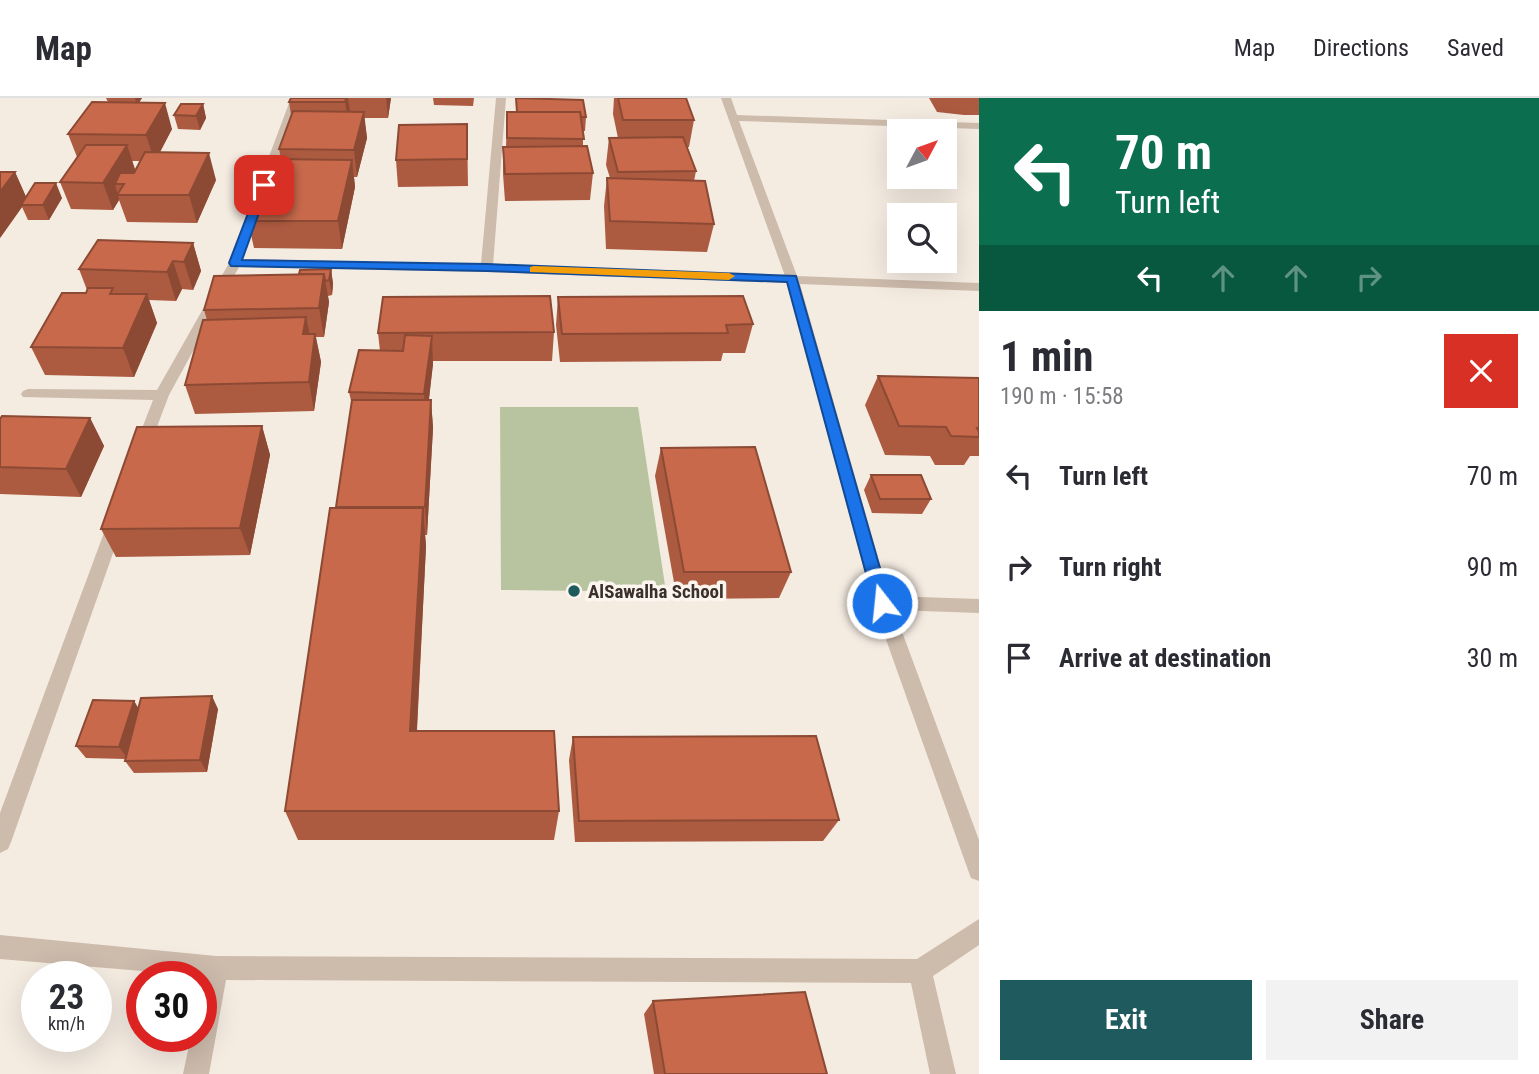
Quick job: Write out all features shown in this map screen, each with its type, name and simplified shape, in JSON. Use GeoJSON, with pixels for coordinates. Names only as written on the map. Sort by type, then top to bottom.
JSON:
{"type":"FeatureCollection","features":[{"type":"Feature","properties":{"kind":"street"},"geometry":{"type":"LineString","coordinates":[[138,460],[162,395],[235,263],[296,98]]}},
{"type":"Feature","properties":{"kind":"street"},"geometry":{"type":"LineString","coordinates":[[487,268],[501,98]]}},
{"type":"Feature","properties":{"kind":"street"},"geometry":{"type":"LineString","coordinates":[[726,98],[736,118],[792,279],[882,603],[979,870]]}},
{"type":"Feature","properties":{"kind":"street"},"geometry":{"type":"LineString","coordinates":[[736,118],[979,126]]}},
{"type":"Feature","properties":{"kind":"street"},"geometry":{"type":"LineString","coordinates":[[235,263],[487,268],[979,287]]}},
{"type":"Feature","properties":{"kind":"street"},"geometry":{"type":"LineString","coordinates":[[28,394],[162,395]]}},
{"type":"Feature","properties":{"kind":"street"},"geometry":{"type":"LineString","coordinates":[[0,842],[119,513]]}},
{"type":"Feature","properties":{"kind":"street"},"geometry":{"type":"LineString","coordinates":[[882,603],[979,606]]}},
{"type":"Feature","properties":{"kind":"street"},"geometry":{"type":"LineString","coordinates":[[217,968],[920,971],[979,932]]}},
{"type":"Feature","properties":{"kind":"street"},"geometry":{"type":"LineString","coordinates":[[0,947],[144,961]]}},
{"type":"Feature","properties":{"kind":"street"},"geometry":{"type":"LineString","coordinates":[[920,971],[943,1074]]}},
{"type":"Feature","properties":{"kind":"street"},"geometry":{"type":"LineString","coordinates":[[196,1074],[200,1052]]}},
{"type":"Feature","properties":{"kind":"green space"},"geometry":{"type":"Polygon","coordinates":[[[500,407],[638,407],[666,592],[501,590],[500,407]]]}},
{"type":"Feature","properties":{"kind":"building"},"geometry":{"type":"Polygon","coordinates":[[[291,98],[346,98],[345,102],[289,102],[291,98]]]}},
{"type":"Feature","properties":{"kind":"building"},"geometry":{"type":"Polygon","coordinates":[[[516,98],[583,100],[586,117],[581,117],[580,112],[517,112],[516,98]]]}},
{"type":"Feature","properties":{"kind":"building"},"geometry":{"type":"Polygon","coordinates":[[[618,98],[686,98],[694,120],[623,120],[618,98]]]}},
{"type":"Feature","properties":{"kind":"building"},"geometry":{"type":"Polygon","coordinates":[[[92,102],[165,103],[146,135],[68,134],[92,102]]]}},
{"type":"Feature","properties":{"kind":"building"},"geometry":{"type":"Polygon","coordinates":[[[181,104],[203,104],[196,116],[174,115],[181,104]]]}},
{"type":"Feature","properties":{"kind":"building"},"geometry":{"type":"Polygon","coordinates":[[[293,111],[364,112],[354,150],[279,149],[293,111]]]}},
{"type":"Feature","properties":{"kind":"building"},"geometry":{"type":"Polygon","coordinates":[[[507,112],[580,112],[584,139],[507,138],[507,112]]]}},
{"type":"Feature","properties":{"kind":"building"},"geometry":{"type":"Polygon","coordinates":[[[467,124],[467,159],[396,160],[399,125],[467,124]]]}},
{"type":"Feature","properties":{"kind":"building"},"geometry":{"type":"Polygon","coordinates":[[[683,137],[696,171],[618,172],[609,138],[683,137]]]}},
{"type":"Feature","properties":{"kind":"building"},"geometry":{"type":"Polygon","coordinates":[[[86,145],[127,145],[103,183],[60,182],[86,145]]]}},
{"type":"Feature","properties":{"kind":"building"},"geometry":{"type":"Polygon","coordinates":[[[587,146],[593,173],[505,174],[503,147],[587,146]]]}},
{"type":"Feature","properties":{"kind":"building"},"geometry":{"type":"Polygon","coordinates":[[[145,152],[209,153],[189,195],[117,195],[124,184],[115,184],[120,173],[134,173],[145,152]]]}},
{"type":"Feature","properties":{"kind":"building"},"geometry":{"type":"Polygon","coordinates":[[[270,159],[352,160],[338,221],[248,221],[270,159]]]}},
{"type":"Feature","properties":{"kind":"building"},"geometry":{"type":"Polygon","coordinates":[[[0,172],[15,172],[0,192],[0,172]]]}},
{"type":"Feature","properties":{"kind":"building"},"geometry":{"type":"Polygon","coordinates":[[[607,178],[705,181],[714,224],[610,221],[607,178]]]}},
{"type":"Feature","properties":{"kind":"building"},"geometry":{"type":"Polygon","coordinates":[[[35,183],[56,183],[43,205],[21,205],[35,183]]]}},
{"type":"Feature","properties":{"kind":"building"},"geometry":{"type":"Polygon","coordinates":[[[98,240],[193,243],[184,262],[173,261],[167,272],[79,269],[98,240]]]}},
{"type":"Feature","properties":{"kind":"building"},"geometry":{"type":"Polygon","coordinates":[[[331,269],[329,280],[325,281],[324,274],[299,274],[300,270],[331,269]]]}},
{"type":"Feature","properties":{"kind":"building"},"geometry":{"type":"Polygon","coordinates":[[[324,274],[319,308],[204,310],[214,276],[324,274]]]}},
{"type":"Feature","properties":{"kind":"building"},"geometry":{"type":"Polygon","coordinates":[[[88,288],[113,288],[110,294],[147,294],[123,348],[31,347],[62,293],[86,293],[88,288]]]}},
{"type":"Feature","properties":{"kind":"building"},"geometry":{"type":"Polygon","coordinates":[[[550,296],[554,332],[378,333],[383,297],[550,296]]]}},
{"type":"Feature","properties":{"kind":"building"},"geometry":{"type":"Polygon","coordinates":[[[743,296],[753,324],[726,325],[728,333],[562,334],[558,297],[743,296]]]}},
{"type":"Feature","properties":{"kind":"building"},"geometry":{"type":"Polygon","coordinates":[[[306,317],[303,334],[315,334],[309,382],[185,385],[203,320],[306,317]]]}},
{"type":"Feature","properties":{"kind":"building"},"geometry":{"type":"Polygon","coordinates":[[[405,335],[432,336],[424,394],[349,392],[359,350],[403,351],[405,335]]]}},
{"type":"Feature","properties":{"kind":"building"},"geometry":{"type":"Polygon","coordinates":[[[878,376],[979,378],[979,437],[951,436],[946,427],[899,426],[878,376]]]}},
{"type":"Feature","properties":{"kind":"building"},"geometry":{"type":"Polygon","coordinates":[[[352,400],[431,400],[425,507],[336,507],[352,400]]]}},
{"type":"Feature","properties":{"kind":"building"},"geometry":{"type":"Polygon","coordinates":[[[2,416],[90,418],[66,469],[0,467],[2,416]]]}},
{"type":"Feature","properties":{"kind":"building"},"geometry":{"type":"Polygon","coordinates":[[[262,426],[240,528],[101,529],[137,427],[262,426]]]}},
{"type":"Feature","properties":{"kind":"building"},"geometry":{"type":"Polygon","coordinates":[[[755,447],[791,572],[684,572],[661,448],[755,447]]]}},
{"type":"Feature","properties":{"kind":"building"},"geometry":{"type":"Polygon","coordinates":[[[871,475],[921,475],[931,499],[880,499],[871,475]]]}},
{"type":"Feature","properties":{"kind":"building"},"geometry":{"type":"Polygon","coordinates":[[[330,508],[423,508],[410,731],[554,731],[559,811],[285,811],[330,508]]]}},
{"type":"Feature","properties":{"kind":"building"},"geometry":{"type":"Polygon","coordinates":[[[212,696],[200,760],[125,761],[141,698],[212,696]]]}},
{"type":"Feature","properties":{"kind":"building"},"geometry":{"type":"Polygon","coordinates":[[[93,700],[134,701],[119,747],[76,746],[93,700]]]}},
{"type":"Feature","properties":{"kind":"building"},"geometry":{"type":"Polygon","coordinates":[[[816,736],[839,820],[579,821],[573,737],[816,736]]]}},
{"type":"Feature","properties":{"kind":"building"},"geometry":{"type":"Polygon","coordinates":[[[805,992],[827,1074],[665,1074],[653,1001],[805,992]]]}},
{"type":"Feature","properties":{"kind":"slow traffic"},"geometry":{"type":"LineString","coordinates":[[534,269],[729,276]]}},
{"type":"Feature","properties":{"kind":"place","name":"AlSawalha School"},"geometry":{"type":"Point","coordinates":[574,591]}},
{"type":"Feature","properties":{"kind":"route"},"geometry":{"type":"LineString","coordinates":[[264,185],[235,263],[487,268],[792,279],[882,603]]}}]}
